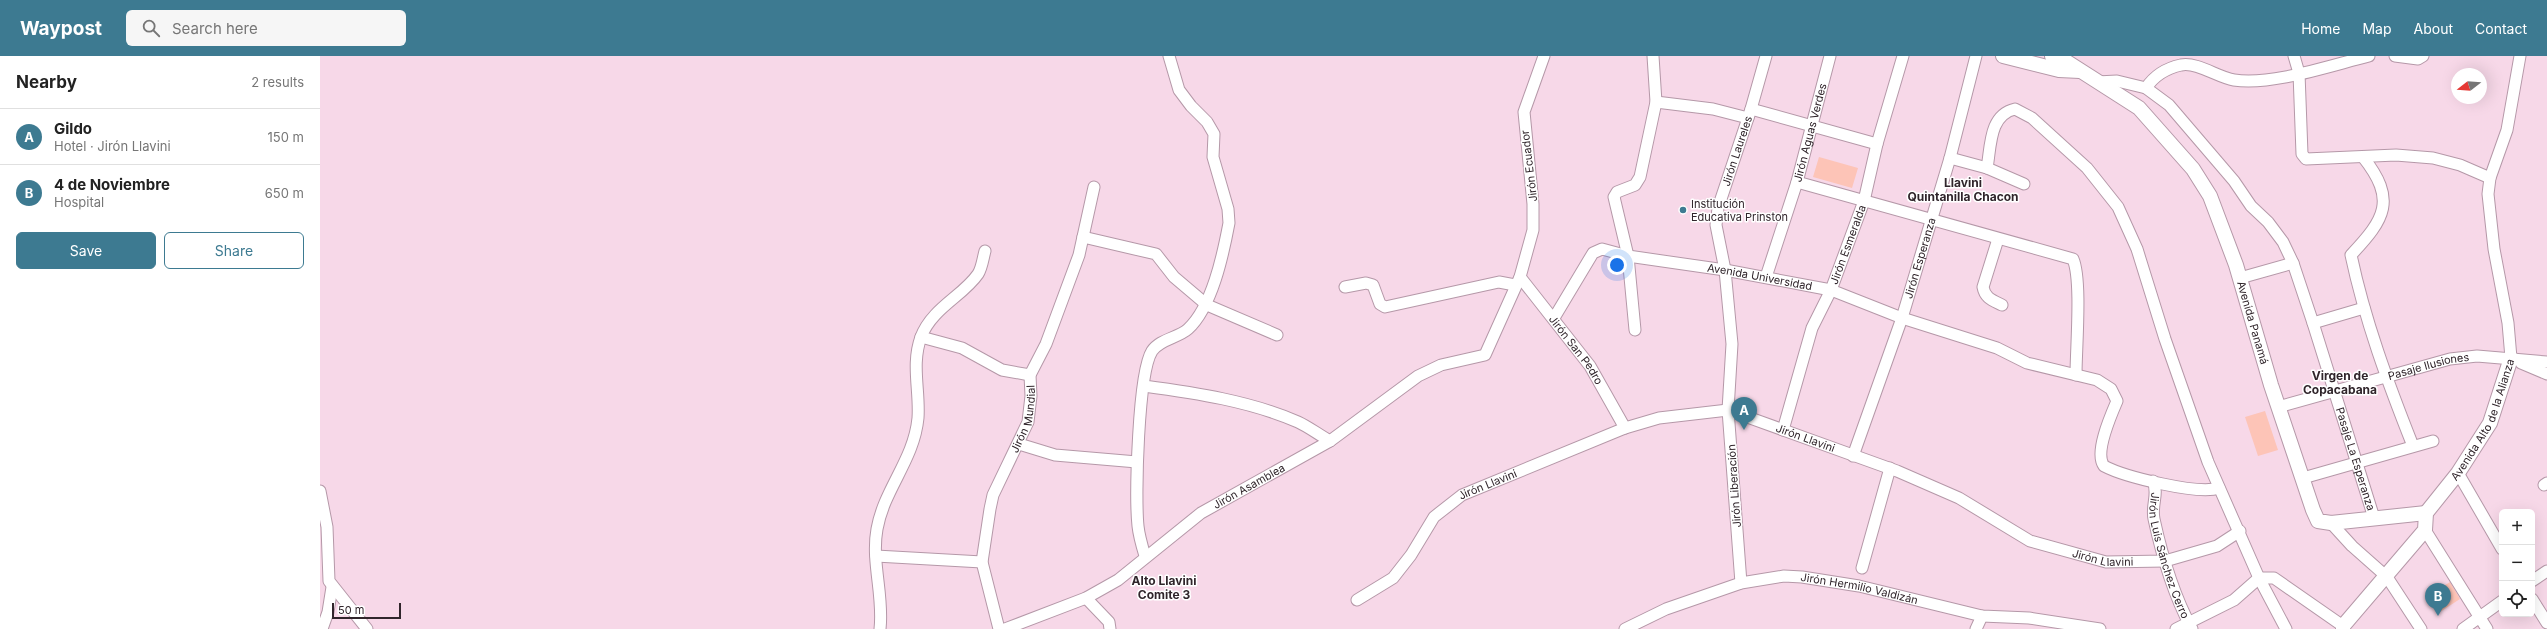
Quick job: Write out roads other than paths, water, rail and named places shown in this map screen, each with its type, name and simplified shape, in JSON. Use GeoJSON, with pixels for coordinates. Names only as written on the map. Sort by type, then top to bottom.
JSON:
{"type":"FeatureCollection","features":[{"type":"Feature","properties":{"kind":"street"},"geometry":{"type":"LineString","coordinates":[[1144,556],[1138,527],[1137,462],[1144,386],[1152,350],[1187,329],[1198,319],[1207,305],[1227,237],[1228,209],[1213,157],[1214,134],[1211,128],[1179,90],[1169,56]]}},
{"type":"Feature","properties":{"kind":"street","name":"Jirón Ecuador"},"geometry":{"type":"LineString","coordinates":[[1491,344],[1518,281],[1533,230],[1533,204],[1524,112],[1544,56]]}},
{"type":"Feature","properties":{"kind":"street"},"geometry":{"type":"LineString","coordinates":[[1635,330],[1628,256],[1614,197],[1617,192],[1635,185],[1640,177],[1656,102],[1653,56]]}},
{"type":"Feature","properties":{"kind":"street","name":"Jirón Laureles"},"geometry":{"type":"LineString","coordinates":[[1725,270],[1716,225],[1718,208],[1750,113],[1766,56]]}},
{"type":"Feature","properties":{"kind":"street","name":"Jirón Aguas Verdes"},"geometry":{"type":"LineString","coordinates":[[1766,277],[1797,182],[1830,56]]}},
{"type":"Feature","properties":{"kind":"street","name":"Jirón Esmeralda"},"geometry":{"type":"LineString","coordinates":[[1783,430],[1812,328],[1831,290],[1864,201],[1877,144],[1903,56]]}},
{"type":"Feature","properties":{"kind":"street","name":"Jirón Esperanza"},"geometry":{"type":"LineString","coordinates":[[1853,456],[1902,318],[1950,158],[1976,56]]}},
{"type":"Feature","properties":{"kind":"street"},"geometry":{"type":"LineString","coordinates":[[2003,56],[2059,70],[2081,71]]}},
{"type":"Feature","properties":{"kind":"street"},"geometry":{"type":"LineString","coordinates":[[2294,56],[2299,73],[2302,154],[2306,159],[2312,160],[2336,156],[2363,157],[2396,155],[2433,158],[2460,165],[2490,178]]}},
{"type":"Feature","properties":{"kind":"street"},"geometry":{"type":"LineString","coordinates":[[2097,82],[2117,80],[2146,88],[2162,73],[2182,65],[2190,65],[2233,80],[2257,80],[2299,73],[2369,56]]}},
{"type":"Feature","properties":{"kind":"street"},"geometry":{"type":"LineString","coordinates":[[2396,56],[2418,59],[2423,56]]}},
{"type":"Feature","properties":{"kind":"street","name":"Avenida Alto de la Alianza"},"geometry":{"type":"LineString","coordinates":[[2426,513],[2458,473],[2490,423],[2511,358],[2508,323],[2494,249],[2488,205],[2490,178],[2507,130],[2520,56]]}},
{"type":"Feature","properties":{"kind":"street","name":"Avenida Panamá"},"geometry":{"type":"LineString","coordinates":[[2060,57],[2139,108],[2192,169],[2210,196],[2240,278],[2278,407],[2315,516],[2318,521],[2331,523]]}},
{"type":"Feature","properties":{"kind":"street","name":"Pasaje La Esperanza"},"geometry":{"type":"LineString","coordinates":[[2146,88],[2179,114],[2234,181],[2251,206],[2268,222],[2283,242],[2293,263],[2313,323],[2374,518]]}},
{"type":"Feature","properties":{"kind":"street"},"geometry":{"type":"LineString","coordinates":[[1656,102],[1750,113],[1813,124],[1877,144]]}},
{"type":"Feature","properties":{"kind":"street"},"geometry":{"type":"LineString","coordinates":[[1987,168],[1997,120],[2007,110],[2015,109],[2032,118],[2087,168],[2104,187],[2118,207],[2137,249],[2196,431],[2219,488],[2240,531],[2259,578],[2286,629]]}},
{"type":"Feature","properties":{"kind":"street"},"geometry":{"type":"LineString","coordinates":[[2363,157],[2371,168],[2384,196],[2382,212],[2376,225],[2351,255],[2364,308],[2386,376],[2413,446]]}},
{"type":"Feature","properties":{"kind":"street"},"geometry":{"type":"LineString","coordinates":[[1950,158],[1987,168],[2024,184]]}},
{"type":"Feature","properties":{"kind":"street"},"geometry":{"type":"LineString","coordinates":[[1797,182],[2073,259],[2076,266],[2076,375]]}},
{"type":"Feature","properties":{"kind":"street","name":"Jirón Mundial"},"geometry":{"type":"LineString","coordinates":[[999,629],[982,562],[993,495],[1019,444],[1030,409],[1030,375],[1049,337],[1079,255],[1094,187]]}},
{"type":"Feature","properties":{"kind":"street"},"geometry":{"type":"LineString","coordinates":[[1083,237],[1156,254],[1174,277],[1207,305],[1277,335]]}},
{"type":"Feature","properties":{"kind":"street"},"geometry":{"type":"LineString","coordinates":[[1998,239],[1983,287],[1984,293],[1989,299],[2002,305]]}},
{"type":"Feature","properties":{"kind":"street","name":"Avenida Universidad"},"geometry":{"type":"LineString","coordinates":[[1554,318],[1593,254],[1602,249],[1628,256],[1725,270],[1831,290],[1902,318],[1997,348],[2027,363],[2076,375],[2104,384],[2110,389],[2116,401],[2108,422],[2100,453],[2101,462],[2108,467],[2153,480]]}},
{"type":"Feature","properties":{"kind":"street"},"geometry":{"type":"LineString","coordinates":[[880,629],[876,556],[877,529],[882,510],[908,458],[915,432],[918,418],[916,373],[921,337],[941,308],[979,272],[986,251]]}},
{"type":"Feature","properties":{"kind":"street"},"geometry":{"type":"LineString","coordinates":[[2240,278],[2293,263]]}},
{"type":"Feature","properties":{"kind":"street","name":"Jirón Liberación"},"geometry":{"type":"LineString","coordinates":[[1725,270],[1732,344],[1728,410],[1742,583]]}},
{"type":"Feature","properties":{"kind":"street"},"geometry":{"type":"LineString","coordinates":[[1345,288],[1366,283],[1373,284],[1380,304],[1385,307],[1499,282],[1518,281]]}},
{"type":"Feature","properties":{"kind":"street","name":"Jirón San Pedro"},"geometry":{"type":"LineString","coordinates":[[1518,281],[1554,318],[1590,366],[1625,428]]}},
{"type":"Feature","properties":{"kind":"street"},"geometry":{"type":"LineString","coordinates":[[2313,323],[2364,308]]}},
{"type":"Feature","properties":{"kind":"street"},"geometry":{"type":"LineString","coordinates":[[921,337],[962,348],[1002,370],[1030,375]]}},
{"type":"Feature","properties":{"kind":"street","name":"Jirón Asamblea"},"geometry":{"type":"LineString","coordinates":[[1005,629],[1086,598],[1118,580],[1144,556],[1201,513],[1226,497],[1330,441],[1418,376],[1441,365],[1482,356],[1491,344]]}},
{"type":"Feature","properties":{"kind":"street","name":"Pasaje Ilusiones"},"geometry":{"type":"LineString","coordinates":[[2278,407],[2450,359],[2477,356],[2547,362]]}},
{"type":"Feature","properties":{"kind":"street"},"geometry":{"type":"LineString","coordinates":[[2511,358],[2547,374]]}},
{"type":"Feature","properties":{"kind":"street"},"geometry":{"type":"LineString","coordinates":[[1144,386],[1203,394],[1260,409],[1299,422],[1330,441]]}},
{"type":"Feature","properties":{"kind":"street","name":"Jirón Llavini"},"geometry":{"type":"LineString","coordinates":[[1357,600],[1393,578],[1411,555],[1434,517],[1462,495],[1625,428],[1659,418],[1728,410],[1890,468],[1959,498],[2030,541],[2106,562],[2165,561],[2217,546],[2240,531]]}},
{"type":"Feature","properties":{"kind":"street"},"geometry":{"type":"LineString","coordinates":[[2302,478],[2433,441]]}},
{"type":"Feature","properties":{"kind":"street"},"geometry":{"type":"LineString","coordinates":[[1019,444],[1055,454],[1137,462]]}},
{"type":"Feature","properties":{"kind":"street"},"geometry":{"type":"LineString","coordinates":[[1862,568],[1890,468]]}},
{"type":"Feature","properties":{"kind":"street"},"geometry":{"type":"LineString","coordinates":[[2458,473],[2500,545]]}},
{"type":"Feature","properties":{"kind":"street"},"geometry":{"type":"LineString","coordinates":[[2153,480],[2197,490],[2219,488]]}},
{"type":"Feature","properties":{"kind":"street","name":"Jirón Luis Sánchez Cerro"},"geometry":{"type":"LineString","coordinates":[[2153,480],[2156,491],[2153,510],[2154,519],[2165,561],[2190,626]]}},
{"type":"Feature","properties":{"kind":"street"},"geometry":{"type":"LineString","coordinates":[[320,491],[327,527],[328,573],[332,587],[328,612],[322,629]]}},
{"type":"Feature","properties":{"kind":"street"},"geometry":{"type":"LineString","coordinates":[[2176,629],[2190,626],[2234,600],[2259,578],[2274,578],[2343,627],[2387,577],[2425,530],[2426,513],[2331,523]]}},
{"type":"Feature","properties":{"kind":"street"},"geometry":{"type":"LineString","coordinates":[[2331,523],[2352,546],[2387,577],[2421,629]]}},
{"type":"Feature","properties":{"kind":"street"},"geometry":{"type":"LineString","coordinates":[[2425,530],[2487,629]]}},
{"type":"Feature","properties":{"kind":"street"},"geometry":{"type":"LineString","coordinates":[[876,556],[982,562]]}},
{"type":"Feature","properties":{"kind":"street"},"geometry":{"type":"LineString","coordinates":[[2535,579],[2547,571]]}},
{"type":"Feature","properties":{"kind":"street","name":"Jirón Hermilio Valdizán"},"geometry":{"type":"LineString","coordinates":[[1624,629],[1666,609],[1742,583],[1766,578],[1802,577],[1888,592],[1982,616],[2029,618],[2100,629]]}},
{"type":"Feature","properties":{"kind":"street"},"geometry":{"type":"LineString","coordinates":[[332,587],[355,611],[367,629]]}},
{"type":"Feature","properties":{"kind":"street"},"geometry":{"type":"LineString","coordinates":[[1086,598],[1109,622],[1110,629]]}},
{"type":"Feature","properties":{"kind":"street"},"geometry":{"type":"LineString","coordinates":[[2463,629],[2499,603]]}},
{"type":"Feature","properties":{"kind":"street"},"geometry":{"type":"LineString","coordinates":[[2535,604],[2547,623]]}},
{"type":"Feature","properties":{"kind":"street"},"geometry":{"type":"LineString","coordinates":[[1976,629],[1982,616]]}},
{"type":"Feature","properties":{"kind":"place","name":"Institución Educativa Prinston"},"geometry":{"type":"Point","coordinates":[1683,210]}},
{"type":"Feature","properties":{"kind":"place","name":"Gildo"},"geometry":{"type":"Point","coordinates":[1744,430]}},
{"type":"Feature","properties":{"kind":"place","name":"4 de Noviembre"},"geometry":{"type":"Point","coordinates":[2438,616]}},
{"type":"Feature","properties":{"kind":"district","name":"Llavini Quintanilla Chacon"},"geometry":{"type":"Point","coordinates":[1963,190]}},
{"type":"Feature","properties":{"kind":"district","name":"Virgen de Copacabana"},"geometry":{"type":"Point","coordinates":[2340,383]}},
{"type":"Feature","properties":{"kind":"district","name":"Alto Llavini Comite 3"},"geometry":{"type":"Point","coordinates":[1164,588]}}]}
